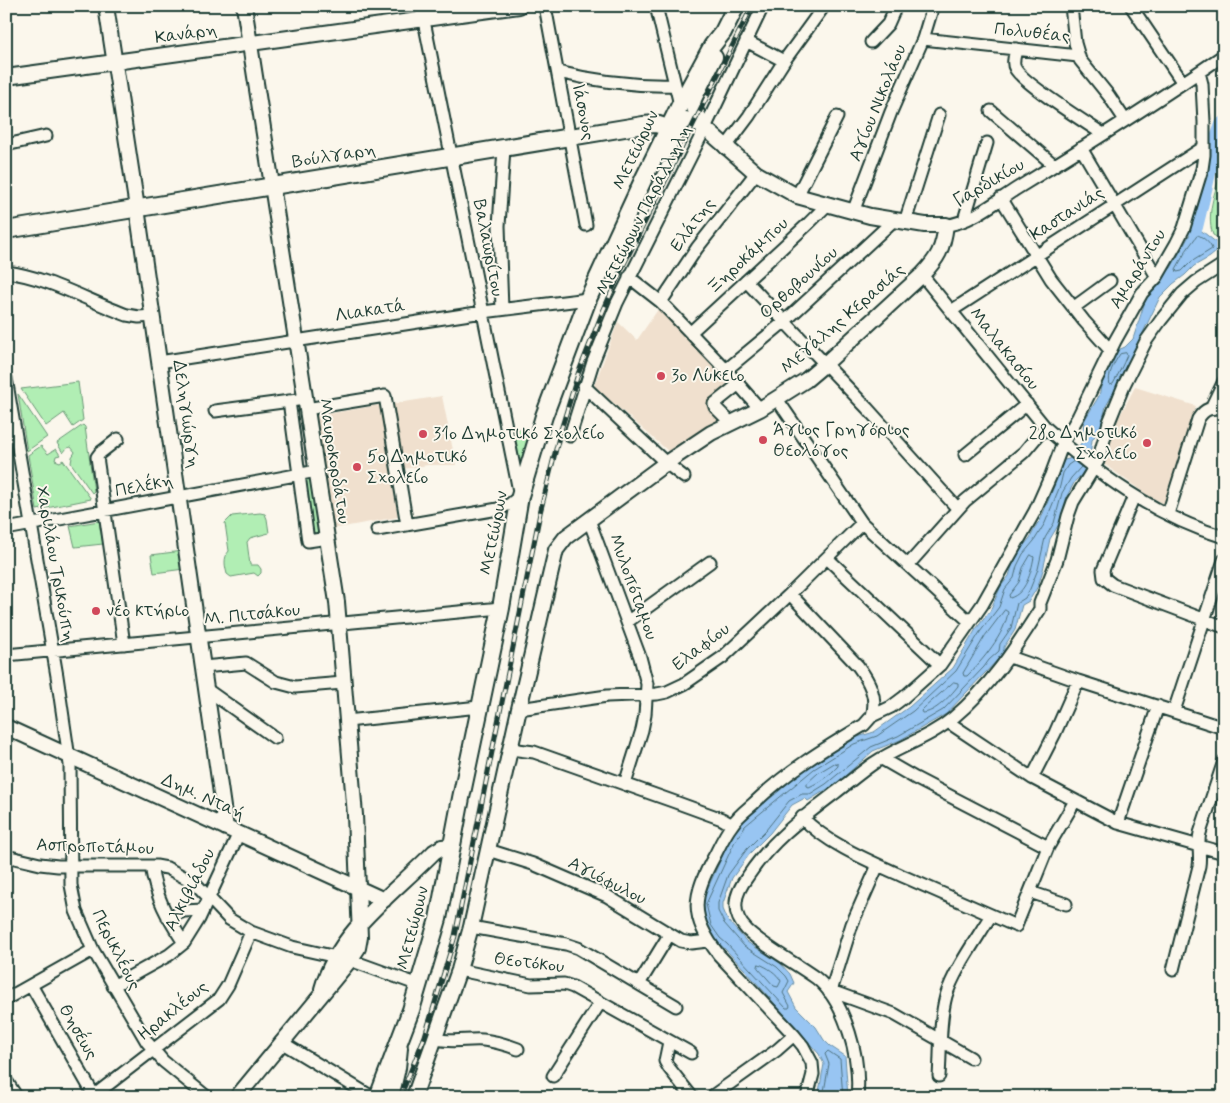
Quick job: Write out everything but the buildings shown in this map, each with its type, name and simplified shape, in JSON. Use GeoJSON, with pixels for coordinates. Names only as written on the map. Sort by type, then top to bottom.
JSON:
{"type":"FeatureCollection","features":[{"type":"Feature","properties":{"kind":"main road","name":"Μετεώρων"},"geometry":{"type":"LineString","coordinates":[[378,1097],[419,985],[438,919],[479,707],[501,608],[520,496],[544,416],[588,299],[668,128],[736,6]]}},
{"type":"Feature","properties":{"kind":"main road","name":"Βούλγαρη"},"geometry":{"type":"LineString","coordinates":[[6,230],[648,124],[668,128]]}},
{"type":"Feature","properties":{"kind":"street","name":"Δεληγιώργη"},"geometry":{"type":"LineString","coordinates":[[106,6],[206,689],[232,831]]}},
{"type":"Feature","properties":{"kind":"street","name":"Μαυροκορδάτου"},"geometry":{"type":"LineString","coordinates":[[237,1097],[350,960],[358,948],[360,937],[355,815],[343,683],[340,624],[244,6]]}},
{"type":"Feature","properties":{"kind":"street","name":"Κανάρη"},"geometry":{"type":"LineString","coordinates":[[6,77],[250,44],[422,13],[519,6]]}},
{"type":"Feature","properties":{"kind":"street","name":"Ιάσονος"},"geometry":{"type":"LineString","coordinates":[[545,6],[586,224]]}},
{"type":"Feature","properties":{"kind":"street"},"geometry":{"type":"LineString","coordinates":[[656,6],[680,106]]}},
{"type":"Feature","properties":{"kind":"street","name":"Μετεώρων Παράλληλη"},"geometry":{"type":"LineString","coordinates":[[570,436],[584,386],[600,340],[629,277],[705,128],[763,6]]}},
{"type":"Feature","properties":{"kind":"street"},"geometry":{"type":"LineString","coordinates":[[726,148],[824,6]]}},
{"type":"Feature","properties":{"kind":"street"},"geometry":{"type":"LineString","coordinates":[[871,42],[888,24],[896,6]]}},
{"type":"Feature","properties":{"kind":"street","name":"Αγίου Νικολάου"},"geometry":{"type":"LineString","coordinates":[[853,212],[891,112],[923,39],[933,6]]}},
{"type":"Feature","properties":{"kind":"street","name":"Πολυθέας"},"geometry":{"type":"LineString","coordinates":[[1071,6],[1078,56],[1125,120]]}},
{"type":"Feature","properties":{"kind":"street"},"geometry":{"type":"LineString","coordinates":[[1131,6],[1183,83]]}},
{"type":"Feature","properties":{"kind":"street","name":"Βαλαωρίτου"},"geometry":{"type":"LineString","coordinates":[[422,13],[520,496]]}},
{"type":"Feature","properties":{"kind":"street"},"geometry":{"type":"LineString","coordinates":[[705,128],[693,106],[694,99],[719,49],[723,32]]}},
{"type":"Feature","properties":{"kind":"street","name":"Πολυθέας"},"geometry":{"type":"LineString","coordinates":[[923,39],[1078,56]]}},
{"type":"Feature","properties":{"kind":"street"},"geometry":{"type":"LineString","coordinates":[[746,41],[784,62]]}},
{"type":"Feature","properties":{"kind":"street"},"geometry":{"type":"LineString","coordinates":[[1016,49],[1014,64],[1020,75],[1052,100],[1103,134]]}},
{"type":"Feature","properties":{"kind":"street","name":"Γαρδικίου"},"geometry":{"type":"LineString","coordinates":[[705,128],[756,173],[797,196],[853,212],[899,221],[946,225],[964,220],[1001,198],[1224,55]]}},
{"type":"Feature","properties":{"kind":"street"},"geometry":{"type":"LineString","coordinates":[[558,72],[610,83],[642,86],[674,85]]}},
{"type":"Feature","properties":{"kind":"street","name":"Αμαράντου"},"geometry":{"type":"LineString","coordinates":[[807,1097],[812,1074],[812,1063],[803,1046],[794,1034],[719,955],[708,941],[698,920],[698,894],[706,870],[732,825],[788,772],[864,725],[872,716],[891,708],[940,665],[994,586],[1035,511],[1063,443],[1094,386],[1110,350],[1146,286],[1157,277],[1184,228],[1202,169],[1204,147],[1202,84],[1199,72]]}},
{"type":"Feature","properties":{"kind":"street"},"geometry":{"type":"LineString","coordinates":[[991,111],[1054,165]]}},
{"type":"Feature","properties":{"kind":"street"},"geometry":{"type":"LineString","coordinates":[[899,221],[939,115]]}},
{"type":"Feature","properties":{"kind":"street"},"geometry":{"type":"LineString","coordinates":[[797,196],[837,116]]}},
{"type":"Feature","properties":{"kind":"street"},"geometry":{"type":"LineString","coordinates":[[639,192],[653,176],[680,125],[686,119],[705,128]]}},
{"type":"Feature","properties":{"kind":"street"},"geometry":{"type":"LineString","coordinates":[[6,145],[46,136]]}},
{"type":"Feature","properties":{"kind":"street"},"geometry":{"type":"LineString","coordinates":[[964,220],[986,143]]}},
{"type":"Feature","properties":{"kind":"street","name":"Καστανιάς"},"geometry":{"type":"LineString","coordinates":[[951,311],[1204,147]]}},
{"type":"Feature","properties":{"kind":"street"},"geometry":{"type":"LineString","coordinates":[[502,309],[499,226],[504,148]]}},
{"type":"Feature","properties":{"kind":"street"},"geometry":{"type":"LineString","coordinates":[[1081,148],[1157,277]]}},
{"type":"Feature","properties":{"kind":"street","name":"Ελάτης"},"geometry":{"type":"LineString","coordinates":[[662,302],[697,248],[756,173]]}},
{"type":"Feature","properties":{"kind":"street"},"geometry":{"type":"LineString","coordinates":[[1001,198],[1051,279],[1073,308],[1110,350]]}},
{"type":"Feature","properties":{"kind":"street","name":"Ξηροκάμπου"},"geometry":{"type":"LineString","coordinates":[[691,332],[809,224],[827,205]]}},
{"type":"Feature","properties":{"kind":"street","name":"Ορθοβουνίου"},"geometry":{"type":"LineString","coordinates":[[726,370],[899,221]]}},
{"type":"Feature","properties":{"kind":"street","name":"Μεγάλης Κερασιάς"},"geometry":{"type":"LineString","coordinates":[[414,1097],[459,970],[471,927],[556,550],[563,540],[666,463],[711,433],[760,409],[806,380],[935,261],[941,250],[946,225]]}},
{"type":"Feature","properties":{"kind":"street"},"geometry":{"type":"LineString","coordinates":[[857,1097],[858,1073],[852,1042],[840,1011],[830,992],[796,964],[749,933],[740,921],[736,906],[738,891],[757,862],[802,817],[882,759],[948,722],[984,688],[1010,656],[1040,609],[1040,603],[1057,560],[1073,502],[1095,467],[1109,422],[1124,385],[1146,341],[1160,320],[1182,294],[1196,282],[1224,264]]}},
{"type":"Feature","properties":{"kind":"street"},"geometry":{"type":"LineString","coordinates":[[6,272],[36,279],[127,315],[139,317],[152,316]]}},
{"type":"Feature","properties":{"kind":"street","name":"Μαλακασίου"},"geometry":{"type":"LineString","coordinates":[[922,275],[1045,426],[1063,443],[1134,496],[1200,529],[1224,537]]}},
{"type":"Feature","properties":{"kind":"street"},"geometry":{"type":"LineString","coordinates":[[629,277],[662,302],[760,409]]}},
{"type":"Feature","properties":{"kind":"street"},"geometry":{"type":"LineString","coordinates":[[1073,308],[1110,281]]}},
{"type":"Feature","properties":{"kind":"street"},"geometry":{"type":"LineString","coordinates":[[746,282],[867,408],[958,509]]}},
{"type":"Feature","properties":{"kind":"street","name":"Λιακατά"},"geometry":{"type":"LineString","coordinates":[[159,362],[502,309],[588,299]]}},
{"type":"Feature","properties":{"kind":"street","name":"Χαριλάου Τρικούπη"},"geometry":{"type":"LineString","coordinates":[[6,380],[68,756]]}},
{"type":"Feature","properties":{"kind":"street"},"geometry":{"type":"LineString","coordinates":[[1168,514],[1195,426],[1201,414],[1211,408],[1224,381]]}},
{"type":"Feature","properties":{"kind":"street"},"geometry":{"type":"LineString","coordinates":[[731,423],[714,404],[739,384]]}},
{"type":"Feature","properties":{"kind":"street"},"geometry":{"type":"LineString","coordinates":[[584,386],[666,463],[684,477]]}},
{"type":"Feature","properties":{"kind":"street"},"geometry":{"type":"LineString","coordinates":[[215,411],[289,401],[305,404],[385,396],[407,525]]}},
{"type":"Feature","properties":{"kind":"street"},"geometry":{"type":"LineString","coordinates":[[777,399],[862,523],[970,622]]}},
{"type":"Feature","properties":{"kind":"street"},"geometry":{"type":"LineString","coordinates":[[289,401],[308,541],[328,538]]}},
{"type":"Feature","properties":{"kind":"street"},"geometry":{"type":"LineString","coordinates":[[965,455],[1027,404]]}},
{"type":"Feature","properties":{"kind":"street"},"geometry":{"type":"LineString","coordinates":[[1211,408],[1224,409]]}},
{"type":"Feature","properties":{"kind":"street"},"geometry":{"type":"LineString","coordinates":[[908,565],[958,509],[986,482],[1024,452],[1045,426]]}},
{"type":"Feature","properties":{"kind":"street"},"geometry":{"type":"LineString","coordinates":[[118,439],[97,457],[124,644]]}},
{"type":"Feature","properties":{"kind":"street","name":"Πελέκη"},"geometry":{"type":"LineString","coordinates":[[6,529],[317,471]]}},
{"type":"Feature","properties":{"kind":"street"},"geometry":{"type":"LineString","coordinates":[[377,530],[498,510],[520,496]]}},
{"type":"Feature","properties":{"kind":"street"},"geometry":{"type":"LineString","coordinates":[[1134,496],[1103,570],[1104,578],[1113,585],[1224,626]]}},
{"type":"Feature","properties":{"kind":"street","name":"Μυλοπόταμου"},"geometry":{"type":"LineString","coordinates":[[589,520],[645,673],[647,694],[642,730],[625,784]]}},
{"type":"Feature","properties":{"kind":"street","name":"Ελαφίου"},"geometry":{"type":"LineString","coordinates":[[519,709],[607,696],[657,694],[667,692],[684,684],[723,657],[862,523]]}},
{"type":"Feature","properties":{"kind":"street"},"geometry":{"type":"LineString","coordinates":[[827,558],[940,665]]}},
{"type":"Feature","properties":{"kind":"street"},"geometry":{"type":"LineString","coordinates":[[1174,711],[1204,619],[1220,585],[1224,560]]}},
{"type":"Feature","properties":{"kind":"street"},"geometry":{"type":"LineString","coordinates":[[627,622],[710,562]]}},
{"type":"Feature","properties":{"kind":"street"},"geometry":{"type":"LineString","coordinates":[[790,594],[867,678],[873,691],[872,716]]}},
{"type":"Feature","properties":{"kind":"street","name":"Μ. Πιτσάκου"},"geometry":{"type":"LineString","coordinates":[[6,655],[501,608]]}},
{"type":"Feature","properties":{"kind":"street"},"geometry":{"type":"LineString","coordinates":[[1010,656],[1078,681],[1224,728]]}},
{"type":"Feature","properties":{"kind":"street"},"geometry":{"type":"LineString","coordinates":[[203,667],[246,663],[271,679],[284,685],[295,687],[343,683]]}},
{"type":"Feature","properties":{"kind":"street"},"geometry":{"type":"LineString","coordinates":[[1032,778],[1078,681]]}},
{"type":"Feature","properties":{"kind":"street"},"geometry":{"type":"LineString","coordinates":[[206,689],[275,738]]}},
{"type":"Feature","properties":{"kind":"street"},"geometry":{"type":"LineString","coordinates":[[1118,823],[1158,706]]}},
{"type":"Feature","properties":{"kind":"street"},"geometry":{"type":"LineString","coordinates":[[347,721],[479,707]]}},
{"type":"Feature","properties":{"kind":"street"},"geometry":{"type":"LineString","coordinates":[[948,722],[1032,778],[1118,823],[1199,844],[1224,853]]}},
{"type":"Feature","properties":{"kind":"street","name":"Δημ. Νταή"},"geometry":{"type":"LineString","coordinates":[[6,727],[384,900]]}},
{"type":"Feature","properties":{"kind":"street"},"geometry":{"type":"LineString","coordinates":[[510,749],[534,752],[714,816],[732,825]]}},
{"type":"Feature","properties":{"kind":"street","name":"Περικλέους"},"geometry":{"type":"LineString","coordinates":[[68,756],[71,790],[71,866],[74,903],[81,925],[113,986],[153,1051],[207,1097]]}},
{"type":"Feature","properties":{"kind":"street"},"geometry":{"type":"LineString","coordinates":[[882,759],[1048,847]]}},
{"type":"Feature","properties":{"kind":"street"},"geometry":{"type":"LineString","coordinates":[[1173,970],[1199,866],[1200,833],[1224,761]]}},
{"type":"Feature","properties":{"kind":"street"},"geometry":{"type":"LineString","coordinates":[[802,817],[816,831],[878,865],[1016,926],[1048,847],[1075,801]]}},
{"type":"Feature","properties":{"kind":"street","name":"Αλκιβιάδου"},"geometry":{"type":"LineString","coordinates":[[113,986],[169,955],[184,943],[209,897],[232,831]]}},
{"type":"Feature","properties":{"kind":"street"},"geometry":{"type":"LineString","coordinates":[[321,995],[326,975],[336,957],[360,924],[438,848],[452,846]]}},
{"type":"Feature","properties":{"kind":"street","name":"Αγιόφυλου"},"geometry":{"type":"LineString","coordinates":[[488,850],[533,864],[607,896],[681,941],[691,943],[708,941]]}},
{"type":"Feature","properties":{"kind":"street","name":"Ασπροποτάμου"},"geometry":{"type":"LineString","coordinates":[[6,856],[40,864],[167,868],[195,884],[229,919],[251,932],[292,947],[350,960],[419,985]]}},
{"type":"Feature","properties":{"kind":"street"},"geometry":{"type":"LineString","coordinates":[[830,992],[854,919],[878,865]]}},
{"type":"Feature","properties":{"kind":"street"},"geometry":{"type":"LineString","coordinates":[[151,866],[154,888],[168,918],[184,943]]}},
{"type":"Feature","properties":{"kind":"street"},"geometry":{"type":"LineString","coordinates":[[1030,892],[1066,904]]}},
{"type":"Feature","properties":{"kind":"street"},"geometry":{"type":"LineString","coordinates":[[168,918],[184,911],[203,910]]}},
{"type":"Feature","properties":{"kind":"street"},"geometry":{"type":"LineString","coordinates":[[939,1076],[942,1020],[948,989],[991,915]]}},
{"type":"Feature","properties":{"kind":"street"},"geometry":{"type":"LineString","coordinates":[[471,927],[566,944],[578,948],[676,1006]]}},
{"type":"Feature","properties":{"kind":"street","name":"Ηρακλέους"},"geometry":{"type":"LineString","coordinates":[[94,1096],[219,1000],[228,985],[251,932]]}},
{"type":"Feature","properties":{"kind":"street"},"geometry":{"type":"LineString","coordinates":[[638,984],[670,935]]}},
{"type":"Feature","properties":{"kind":"street"},"geometry":{"type":"LineString","coordinates":[[6,999],[93,950]]}},
{"type":"Feature","properties":{"kind":"street","name":"Θεοτόκου"},"geometry":{"type":"LineString","coordinates":[[459,970],[531,985],[564,984],[573,987],[691,1053]]}},
{"type":"Feature","properties":{"kind":"street","name":"Θησέως"},"geometry":{"type":"LineString","coordinates":[[31,985],[94,1096]]}},
{"type":"Feature","properties":{"kind":"street"},"geometry":{"type":"LineString","coordinates":[[830,992],[894,1014],[971,1058]]}},
{"type":"Feature","properties":{"kind":"street"},"geometry":{"type":"LineString","coordinates":[[553,1076],[600,1003]]}},
{"type":"Feature","properties":{"kind":"street"},"geometry":{"type":"LineString","coordinates":[[711,1097],[777,1050],[794,1034]]}},
{"type":"Feature","properties":{"kind":"street"},"geometry":{"type":"LineString","coordinates":[[435,1039],[454,1042],[483,1040],[499,1042],[518,1049]]}},
{"type":"Feature","properties":{"kind":"street"},"geometry":{"type":"LineString","coordinates":[[392,1097],[398,1068],[400,1040]]}},
{"type":"Feature","properties":{"kind":"street"},"geometry":{"type":"LineString","coordinates":[[281,1042],[372,1097]]}},
{"type":"Feature","properties":{"kind":"street"},"geometry":{"type":"LineString","coordinates":[[669,1042],[664,1061],[692,1097]]}},
{"type":"Feature","properties":{"kind":"street"},"geometry":{"type":"LineString","coordinates":[[6,1083],[15,1097]]}},
{"type":"Feature","properties":{"kind":"shaded area","name":"3ο Λύκειο"},"geometry":{"type":"Polygon","coordinates":[[[659,308],[733,385],[707,404],[722,418],[668,451],[594,386],[618,322],[637,340],[659,308]]]}},
{"type":"Feature","properties":{"kind":"shaded area","name":"28ο Δημοτικό Σχολείο"},"geometry":{"type":"Polygon","coordinates":[[[1135,387],[1196,406],[1165,504],[1149,496],[1101,462],[1116,423],[1135,387]]]}},
{"type":"Feature","properties":{"kind":"shaded area","name":"31ο Δημοτικό Σχολείο"},"geometry":{"type":"Polygon","coordinates":[[[442,396],[456,465],[428,465],[403,469],[392,404],[442,396]]]}},
{"type":"Feature","properties":{"kind":"shaded area","name":"5ο Δημοτικό Σχολείο"},"geometry":{"type":"Polygon","coordinates":[[[380,405],[398,517],[332,529],[315,416],[380,405]]]}},
{"type":"Feature","properties":{"kind":"green space"},"geometry":{"type":"Polygon","coordinates":[[[1224,164],[1224,241],[1213,235],[1210,218],[1215,190],[1224,164]]]}},
{"type":"Feature","properties":{"kind":"green space"},"geometry":{"type":"Polygon","coordinates":[[[78,382],[83,420],[73,427],[64,413],[46,426],[21,389],[78,382]]]}},
{"type":"Feature","properties":{"kind":"green space"},"geometry":{"type":"Polygon","coordinates":[[[18,394],[47,437],[27,451],[18,394]]]}},
{"type":"Feature","properties":{"kind":"green space"},"geometry":{"type":"Polygon","coordinates":[[[83,425],[85,427],[94,491],[92,493],[71,463],[75,452],[71,447],[67,448],[63,453],[57,443],[83,425]]]}},
{"type":"Feature","properties":{"kind":"green space"},"geometry":{"type":"Polygon","coordinates":[[[512,429],[534,430],[521,472],[512,429]]]}},
{"type":"Feature","properties":{"kind":"green space"},"geometry":{"type":"Polygon","coordinates":[[[41,446],[48,454],[56,449],[60,455],[56,456],[55,460],[60,462],[63,460],[91,499],[37,510],[28,455],[41,446]]]}},
{"type":"Feature","properties":{"kind":"green space"},"geometry":{"type":"Polygon","coordinates":[[[309,478],[312,480],[321,534],[313,535],[305,481],[309,478]]]}},
{"type":"Feature","properties":{"kind":"green space"},"geometry":{"type":"Polygon","coordinates":[[[265,514],[269,533],[250,538],[247,542],[250,565],[258,565],[261,573],[258,576],[254,573],[231,577],[227,574],[225,565],[225,559],[229,551],[225,523],[232,516],[265,514]]]}},
{"type":"Feature","properties":{"kind":"green space"},"geometry":{"type":"Polygon","coordinates":[[[99,521],[103,544],[75,547],[70,526],[99,521]]]}},
{"type":"Feature","properties":{"kind":"green space"},"geometry":{"type":"Polygon","coordinates":[[[182,551],[184,569],[154,573],[151,555],[182,551]]]}},
{"type":"Feature","properties":{"kind":"water"},"geometry":{"type":"Polygon","coordinates":[[[1194,227],[1222,247],[1210,257],[1194,266],[1160,297],[1106,406],[1101,427],[1092,440],[1085,472],[1075,481],[1067,496],[1059,524],[1050,539],[1038,586],[1029,601],[1022,605],[1015,630],[1004,647],[1004,653],[946,714],[900,740],[873,751],[837,783],[808,801],[805,798],[792,805],[770,833],[751,852],[732,878],[723,903],[723,909],[728,921],[747,942],[780,963],[790,974],[794,983],[788,992],[796,1007],[816,1027],[830,1046],[845,1056],[848,1097],[818,1097],[824,1064],[819,1054],[746,971],[716,942],[707,928],[701,903],[730,839],[741,823],[811,764],[851,739],[874,732],[909,707],[953,668],[976,629],[990,611],[1001,586],[1009,576],[1019,551],[1030,538],[1040,521],[1055,484],[1058,471],[1064,460],[1069,459],[1082,442],[1084,421],[1099,396],[1104,373],[1118,350],[1125,347],[1133,339],[1150,286],[1171,268],[1194,227]]]}},
{"type":"Feature","properties":{"kind":"waterway"},"geometry":{"type":"LineString","coordinates":[[1194,227],[1209,165],[1224,125]]}},
{"type":"Feature","properties":{"kind":"railway"},"geometry":{"type":"LineString","coordinates":[[400,1097],[425,1036],[455,936],[540,513],[560,433],[578,374],[622,268],[752,6]]}},
{"type":"Feature","properties":{"kind":"place","name":"3ο Λύκειο"},"geometry":{"type":"Point","coordinates":[661,376]}},
{"type":"Feature","properties":{"kind":"place","name":"31ο Δημοτικό Σχολείο"},"geometry":{"type":"Point","coordinates":[423,434]}},
{"type":"Feature","properties":{"kind":"place","name":"Άγιος Γρηγόριος Θεολόγος"},"geometry":{"type":"Point","coordinates":[763,440]}},
{"type":"Feature","properties":{"kind":"place","name":"28ο Δημοτικό Σχολείο"},"geometry":{"type":"Point","coordinates":[1147,443]}},
{"type":"Feature","properties":{"kind":"place","name":"5ο Δημοτικό Σχολείο"},"geometry":{"type":"Point","coordinates":[357,467]}},
{"type":"Feature","properties":{"kind":"place","name":"νέο κτήριο"},"geometry":{"type":"Point","coordinates":[96,611]}}]}
